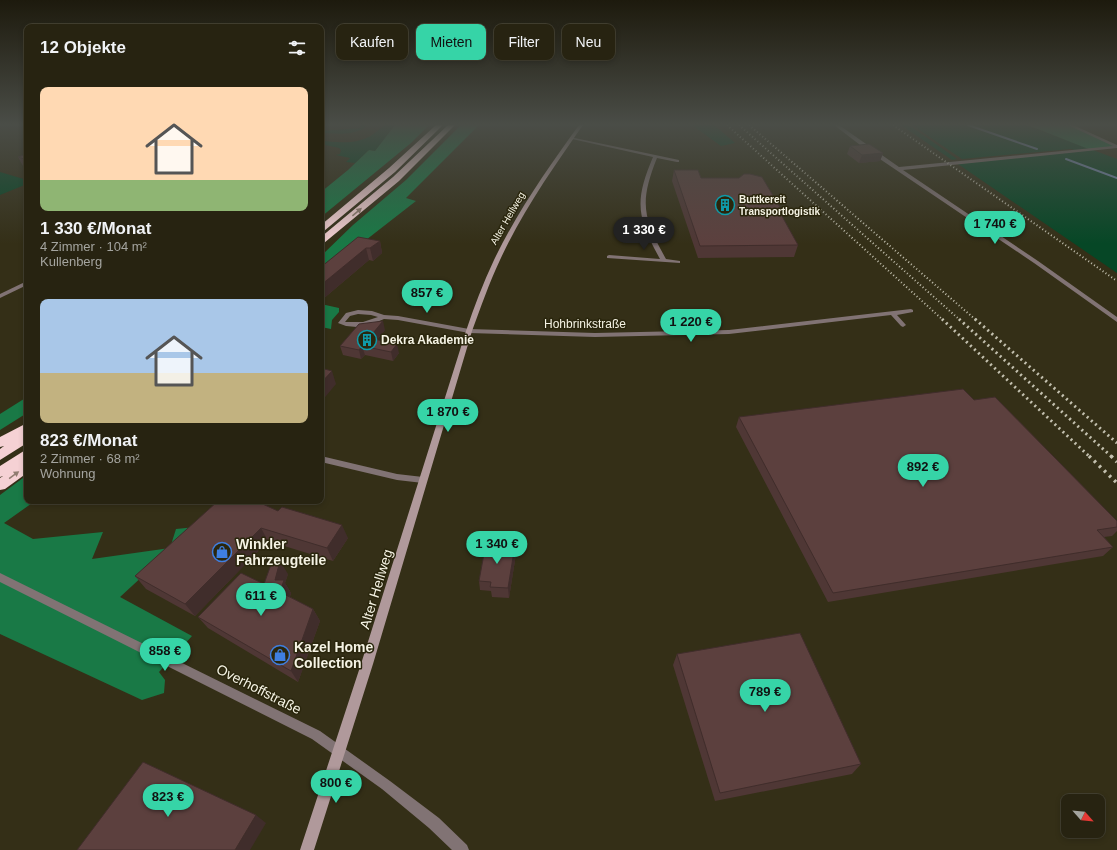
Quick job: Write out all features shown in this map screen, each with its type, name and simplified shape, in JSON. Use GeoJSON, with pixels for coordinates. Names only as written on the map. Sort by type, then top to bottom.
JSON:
{"type":"FeatureCollection","features":[{"type":"Feature","properties":{"kind":"highway"},"geometry":{"type":"LineString","coordinates":[[324,227],[398,165]]}},
{"type":"Feature","properties":{"kind":"highway"},"geometry":{"type":"LineString","coordinates":[[324,239],[396,179],[411,165]]}},
{"type":"Feature","properties":{"kind":"highway"},"geometry":{"type":"LineString","coordinates":[[0,443],[24,429]]}},
{"type":"Feature","properties":{"kind":"highway"},"geometry":{"type":"LineString","coordinates":[[0,455],[24,439]]}},
{"type":"Feature","properties":{"kind":"highway"},"geometry":{"type":"LineString","coordinates":[[0,472],[24,456]]}},
{"type":"Feature","properties":{"kind":"highway"},"geometry":{"type":"LineString","coordinates":[[0,485],[24,468]]}},
{"type":"Feature","properties":{"kind":"street","name":"Alter Hellweg"},"geometry":{"type":"LineString","coordinates":[[307,850],[367,664],[422,480],[469,331],[493,267],[507,239],[554,165]]}},
{"type":"Feature","properties":{"kind":"street"},"geometry":{"type":"LineString","coordinates":[[653,165],[643,193],[642,205],[651,237],[664,261]]}},
{"type":"Feature","properties":{"kind":"street"},"geometry":{"type":"LineString","coordinates":[[892,165],[1036,262],[1117,320]]}},
{"type":"Feature","properties":{"kind":"street"},"geometry":{"type":"LineString","coordinates":[[898,169],[941,165]]}},
{"type":"Feature","properties":{"kind":"street"},"geometry":{"type":"LineString","coordinates":[[609,257],[678,262]]}},
{"type":"Feature","properties":{"kind":"street"},"geometry":{"type":"LineString","coordinates":[[0,296],[24,284]]}},
{"type":"Feature","properties":{"kind":"street","name":"Hohbrinkstraße"},"geometry":{"type":"LineString","coordinates":[[469,331],[581,336],[729,332],[911,311]]}},
{"type":"Feature","properties":{"kind":"street"},"geometry":{"type":"LineString","coordinates":[[383,317],[375,322],[357,325],[342,323],[343,318],[358,312],[372,313],[383,317],[398,318],[469,331]]}},
{"type":"Feature","properties":{"kind":"street"},"geometry":{"type":"LineString","coordinates":[[892,313],[903,325]]}},
{"type":"Feature","properties":{"kind":"street"},"geometry":{"type":"LineString","coordinates":[[324,461],[397,477],[422,480]]}},
{"type":"Feature","properties":{"kind":"street","name":"Overhoffstraße"},"geometry":{"type":"LineString","coordinates":[[0,577],[306,730],[339,750],[386,785],[434,823],[462,850]]}},
{"type":"Feature","properties":{"kind":"green space"},"geometry":{"type":"Polygon","coordinates":[[[354,165],[385,165],[324,215],[324,190],[354,165]]]}},
{"type":"Feature","properties":{"kind":"green space"},"geometry":{"type":"Polygon","coordinates":[[[421,165],[439,165],[406,198],[416,201],[324,273],[324,253],[353,225],[406,180],[421,165]]]}},
{"type":"Feature","properties":{"kind":"green space"},"geometry":{"type":"Polygon","coordinates":[[[959,165],[1117,165],[1117,273],[959,165]]]}},
{"type":"Feature","properties":{"kind":"green space"},"geometry":{"type":"Polygon","coordinates":[[[0,172],[24,179],[24,185],[0,195],[0,172]]]}},
{"type":"Feature","properties":{"kind":"green space"},"geometry":{"type":"Polygon","coordinates":[[[324,305],[339,308],[339,312],[332,320],[331,329],[324,328],[324,305]]]}},
{"type":"Feature","properties":{"kind":"green space"},"geometry":{"type":"Polygon","coordinates":[[[24,399],[24,415],[0,430],[0,414],[24,399]]]}},
{"type":"Feature","properties":{"kind":"green space"},"geometry":{"type":"Polygon","coordinates":[[[24,477],[24,504],[31,504],[4,523],[33,539],[103,532],[92,559],[170,548],[176,529],[196,527],[120,597],[192,636],[159,672],[165,680],[164,693],[142,700],[0,634],[0,495],[24,477]]]}},
{"type":"Feature","properties":{"kind":"building","name":"Buttkereit Transportlogistik"},"geometry":{"type":"Polygon","coordinates":[[[674,170],[698,170],[701,178],[739,178],[744,174],[762,177],[781,209],[778,209],[798,245],[700,246],[674,170]]]}},
{"type":"Feature","properties":{"kind":"building"},"geometry":{"type":"Polygon","coordinates":[[[358,237],[380,241],[370,248],[366,248],[324,283],[324,265],[358,237]]]}},
{"type":"Feature","properties":{"kind":"building"},"geometry":{"type":"Polygon","coordinates":[[[383,321],[369,338],[397,344],[391,352],[362,346],[359,350],[340,346],[359,324],[383,321]]]}},
{"type":"Feature","properties":{"kind":"building"},"geometry":{"type":"Polygon","coordinates":[[[324,369],[332,371],[324,380],[324,369]]]}},
{"type":"Feature","properties":{"kind":"building"},"geometry":{"type":"Polygon","coordinates":[[[963,389],[974,400],[995,397],[1117,521],[1117,527],[1097,530],[1113,547],[833,593],[739,417],[963,389]]]}},
{"type":"Feature","properties":{"kind":"building","name":"Winkler Fahrzeugteile"},"geometry":{"type":"Polygon","coordinates":[[[215,504],[263,504],[278,511],[282,507],[342,525],[327,548],[261,528],[185,604],[135,576],[215,504]]]}},
{"type":"Feature","properties":{"kind":"building"},"geometry":{"type":"Polygon","coordinates":[[[486,543],[515,545],[508,588],[490,587],[491,582],[479,581],[486,543]]]}},
{"type":"Feature","properties":{"kind":"building","name":"Kazel Home Collection"},"geometry":{"type":"Polygon","coordinates":[[[273,559],[280,561],[275,580],[284,580],[280,592],[313,609],[291,671],[198,617],[241,573],[264,584],[273,559]]]}},
{"type":"Feature","properties":{"kind":"building"},"geometry":{"type":"Polygon","coordinates":[[[800,633],[861,764],[720,793],[677,654],[800,633]]]}},
{"type":"Feature","properties":{"kind":"building"},"geometry":{"type":"Polygon","coordinates":[[[143,762],[256,815],[235,850],[77,850],[143,762]]]}},
{"type":"Feature","properties":{"kind":"waterway"},"geometry":{"type":"LineString","coordinates":[[1081,165],[1117,178]]}},
{"type":"Feature","properties":{"kind":"railway"},"geometry":{"type":"LineString","coordinates":[[771,165],[943,320]]}},
{"type":"Feature","properties":{"kind":"railway"},"geometry":{"type":"LineString","coordinates":[[784,165],[960,320]]}},
{"type":"Feature","properties":{"kind":"railway"},"geometry":{"type":"LineString","coordinates":[[795,165],[976,320]]}},
{"type":"Feature","properties":{"kind":"railway"},"geometry":{"type":"LineString","coordinates":[[950,165],[1117,281]]}},
{"type":"Feature","properties":{"kind":"railway"},"geometry":{"type":"LineString","coordinates":[[942,319],[1090,457]]}},
{"type":"Feature","properties":{"kind":"railway"},"geometry":{"type":"LineString","coordinates":[[959,319],[1112,457]]}},
{"type":"Feature","properties":{"kind":"railway"},"geometry":{"type":"LineString","coordinates":[[975,319],[1117,443]]}},
{"type":"Feature","properties":{"kind":"railway"},"geometry":{"type":"LineString","coordinates":[[1089,456],[1117,483]]}},
{"type":"Feature","properties":{"kind":"railway"},"geometry":{"type":"LineString","coordinates":[[1112,457],[1117,462]]}},
{"type":"Feature","properties":{"kind":"place","name":"Buttkereit Transportlogistik"},"geometry":{"type":"Point","coordinates":[725,205]}},
{"type":"Feature","properties":{"kind":"place","name":"Dekra Akademie"},"geometry":{"type":"Point","coordinates":[367,340]}},
{"type":"Feature","properties":{"kind":"place","name":"Winkler Fahrzeugteile"},"geometry":{"type":"Point","coordinates":[222,552]}},
{"type":"Feature","properties":{"kind":"place","name":"Kazel Home Collection"},"geometry":{"type":"Point","coordinates":[280,655]}}]}
